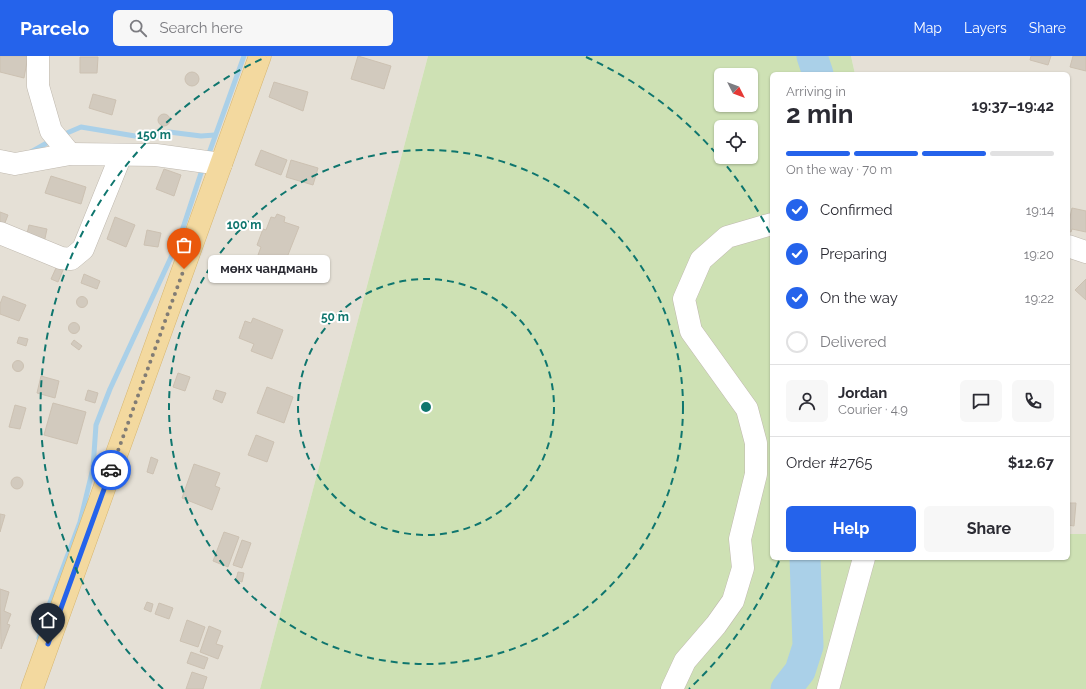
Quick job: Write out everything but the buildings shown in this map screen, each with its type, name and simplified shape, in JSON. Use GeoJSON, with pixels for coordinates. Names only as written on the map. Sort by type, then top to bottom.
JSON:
{"type":"FeatureCollection","features":[{"type":"Feature","properties":{"kind":"main road"},"geometry":{"type":"LineString","coordinates":[[32,689],[260,56]]}},
{"type":"Feature","properties":{"kind":"street"},"geometry":{"type":"LineString","coordinates":[[38,56],[38,86],[51,130],[70,154]]}},
{"type":"Feature","properties":{"kind":"street"},"geometry":{"type":"LineString","coordinates":[[0,161],[15,164],[70,154],[121,154],[156,155],[221,164]]}},
{"type":"Feature","properties":{"kind":"street"},"geometry":{"type":"LineString","coordinates":[[0,233],[61,258],[72,259],[83,248],[121,154]]}},
{"type":"Feature","properties":{"kind":"street"},"geometry":{"type":"LineString","coordinates":[[672,689],[685,661],[716,626],[733,601],[743,568],[740,538],[756,474],[756,443],[747,410],[691,331],[684,299],[701,260],[726,237],[770,225]]}},
{"type":"Feature","properties":{"kind":"street"},"geometry":{"type":"LineString","coordinates":[[1070,247],[1086,252]]}},
{"type":"Feature","properties":{"kind":"street"},"geometry":{"type":"LineString","coordinates":[[828,689],[863,560]]}},
{"type":"Feature","properties":{"kind":"shaded area"},"geometry":{"type":"Polygon","coordinates":[[[0,56],[428,56],[260,689],[0,689],[0,56]]]}},
{"type":"Feature","properties":{"kind":"shaded area"},"geometry":{"type":"Polygon","coordinates":[[[851,56],[1086,56],[1086,534],[1070,534],[1070,72],[855,72],[851,56]]]}},
{"type":"Feature","properties":{"kind":"green space"},"geometry":{"type":"Polygon","coordinates":[[[428,56],[851,56],[855,72],[770,72],[770,560],[1070,560],[1070,534],[1086,534],[1086,689],[260,689],[428,56]]]}},
{"type":"Feature","properties":{"kind":"waterway"},"geometry":{"type":"LineString","coordinates":[[208,156],[244,56]]}},
{"type":"Feature","properties":{"kind":"waterway"},"geometry":{"type":"LineString","coordinates":[[812,56],[817,72]]}},
{"type":"Feature","properties":{"kind":"waterway"},"geometry":{"type":"LineString","coordinates":[[60,136],[81,127],[147,138],[169,132],[201,136],[215,135]]}},
{"type":"Feature","properties":{"kind":"waterway"},"geometry":{"type":"LineString","coordinates":[[31,152],[52,140]]}},
{"type":"Feature","properties":{"kind":"waterway"},"geometry":{"type":"LineString","coordinates":[[39,638],[49,605],[80,522],[93,468],[96,425],[110,389],[179,240],[203,167]]}},
{"type":"Feature","properties":{"kind":"waterway"},"geometry":{"type":"LineString","coordinates":[[786,689],[800,671],[808,646],[805,560]]}},
{"type":"Feature","properties":{"kind":"way so far"},"geometry":{"type":"LineString","coordinates":[[111,470],[184,269]]}},
{"type":"Feature","properties":{"kind":"place","name":"мөнх чандмань"},"geometry":{"type":"Point","coordinates":[184,269]}},
{"type":"Feature","properties":{"kind":"route"},"geometry":{"type":"LineString","coordinates":[[48,644],[111,470]]}}]}
